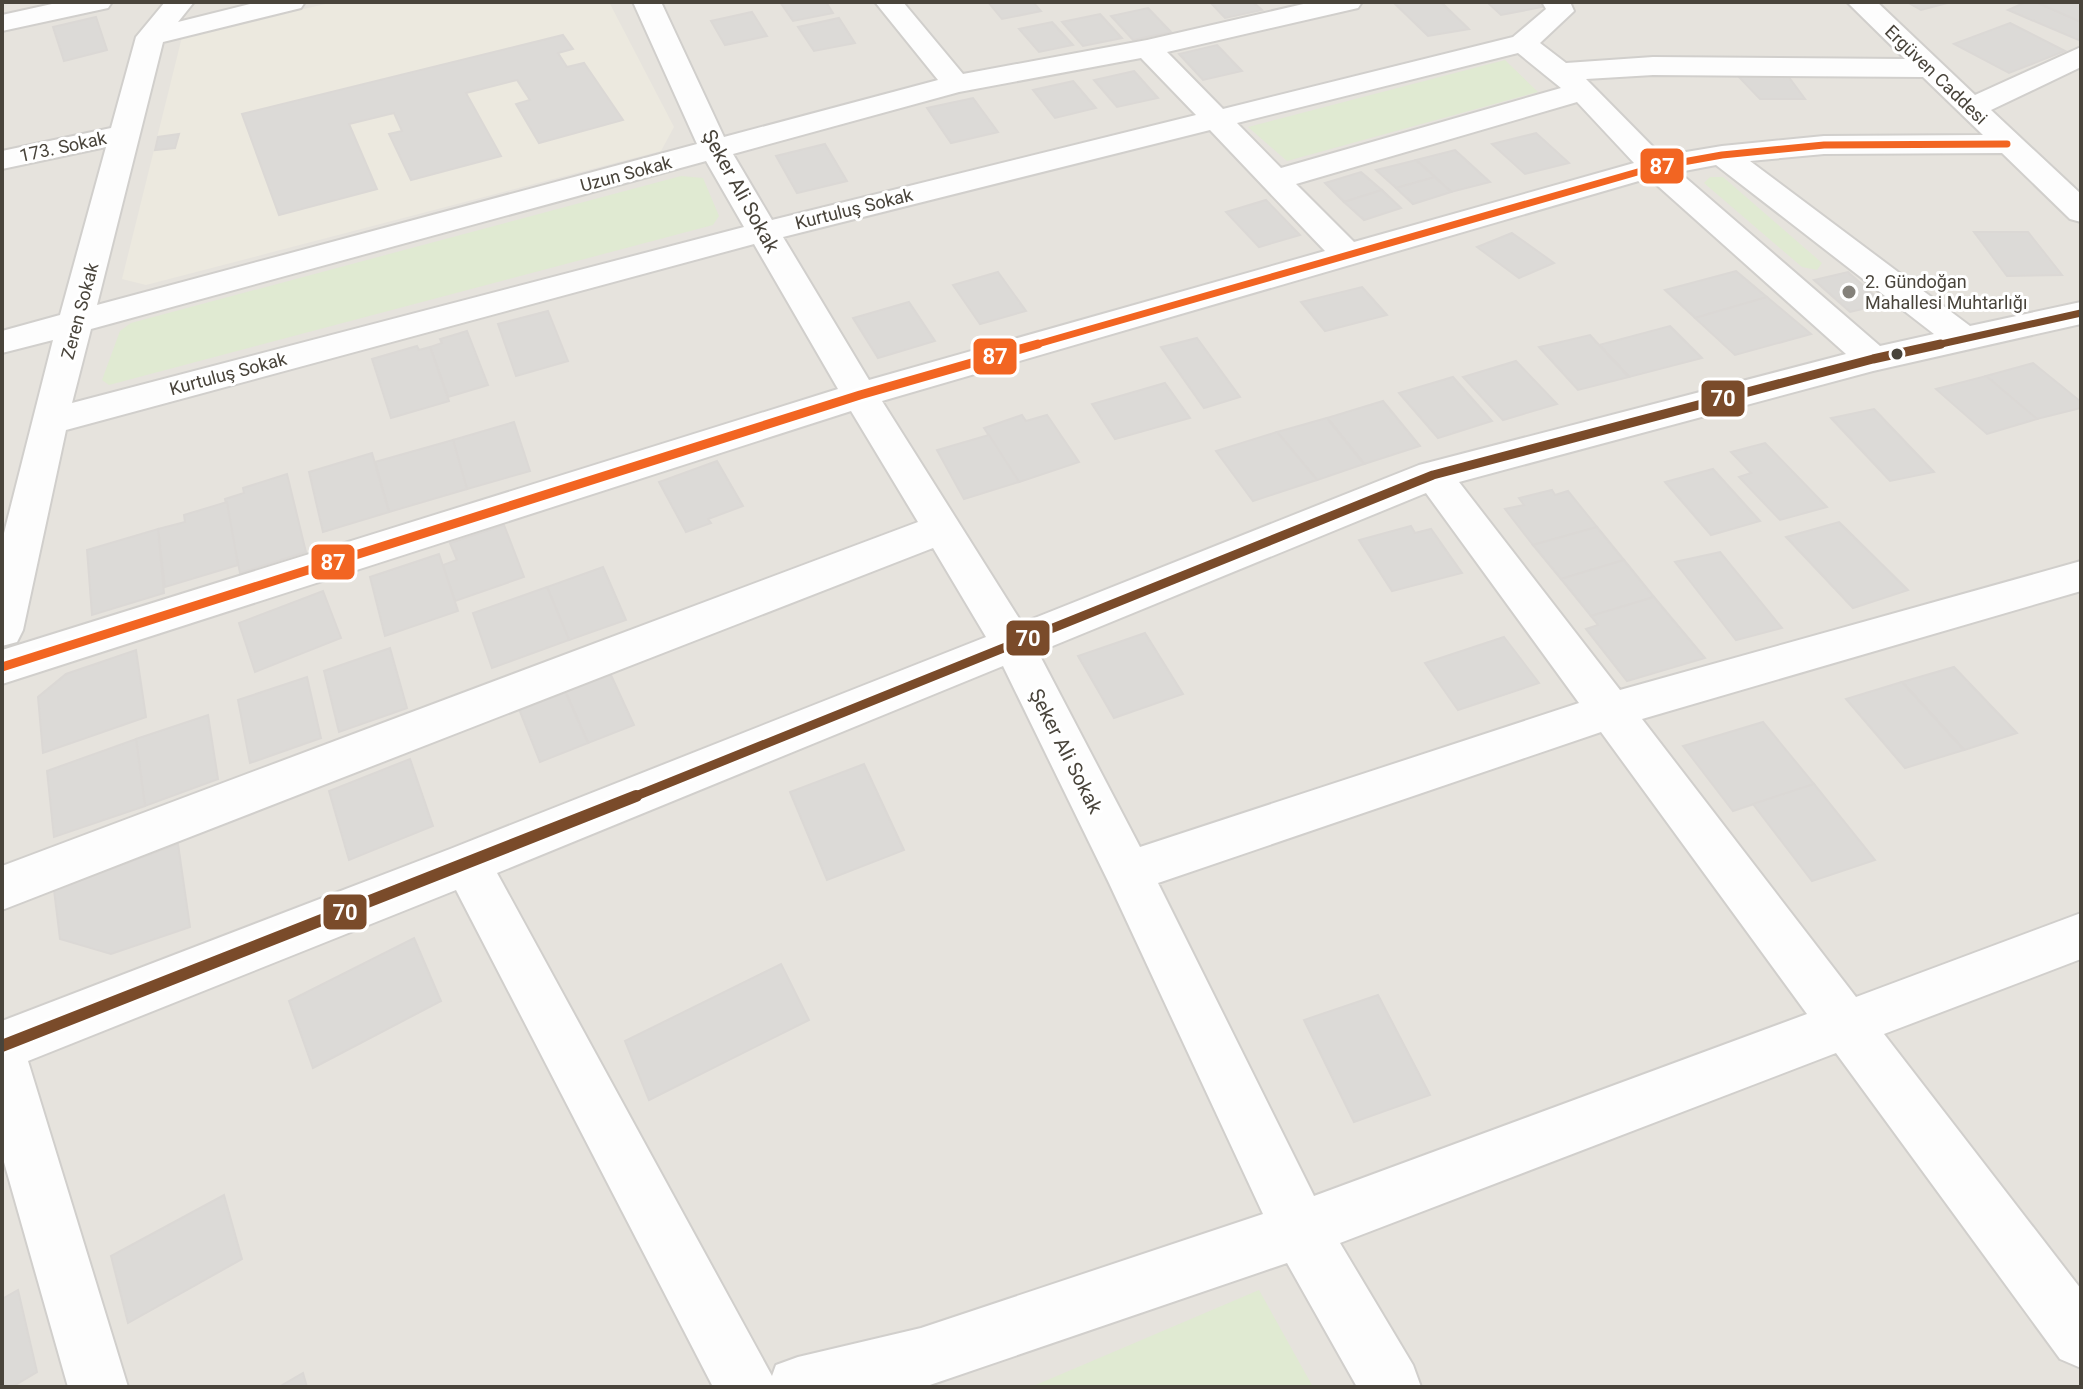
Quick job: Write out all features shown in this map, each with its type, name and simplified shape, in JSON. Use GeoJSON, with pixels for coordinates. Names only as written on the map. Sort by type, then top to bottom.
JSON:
{"type":"FeatureCollection","features":[{"type":"Feature","properties":{"kind":"street"},"geometry":{"type":"LineString","coordinates":[[7,15],[98,2]]}},
{"type":"Feature","properties":{"kind":"street","name":"Zeren Sokak"},"geometry":{"type":"LineString","coordinates":[[2,630],[49,422],[78,321],[150,37],[180,2]]}},
{"type":"Feature","properties":{"kind":"street"},"geometry":{"type":"LineString","coordinates":[[150,37],[291,2]]}},
{"type":"Feature","properties":{"kind":"street","name":"Şeker Ali Sokak"},"geometry":{"type":"LineString","coordinates":[[647,2],[715,150],[1014,646],[1128,872],[1300,1230],[1391,1387]]}},
{"type":"Feature","properties":{"kind":"street"},"geometry":{"type":"LineString","coordinates":[[892,5],[924,2]]}},
{"type":"Feature","properties":{"kind":"street","name":"Uzun Sokak"},"geometry":{"type":"LineString","coordinates":[[2,342],[956,84],[1147,48],[1348,2]]}},
{"type":"Feature","properties":{"kind":"street"},"geometry":{"type":"LineString","coordinates":[[1556,2],[1560,11],[1523,43],[1571,82],[1655,167],[1873,359]]}},
{"type":"Feature","properties":{"kind":"street","name":"Ergüven Caddesi"},"geometry":{"type":"LineString","coordinates":[[1861,2],[2081,212]]}},
{"type":"Feature","properties":{"kind":"street"},"geometry":{"type":"LineString","coordinates":[[892,5],[956,84]]}},
{"type":"Feature","properties":{"kind":"street","name":"Kurtuluş Sokak"},"geometry":{"type":"LineString","coordinates":[[49,422],[762,232],[1523,43]]}},
{"type":"Feature","properties":{"kind":"street"},"geometry":{"type":"LineString","coordinates":[[1147,48],[1347,254]]}},
{"type":"Feature","properties":{"kind":"street"},"geometry":{"type":"LineString","coordinates":[[1971,108],[2081,56]]}},
{"type":"Feature","properties":{"kind":"street"},"geometry":{"type":"LineString","coordinates":[[1275,180],[1571,82],[1653,66],[1929,68]]}},
{"type":"Feature","properties":{"kind":"street","name":"173. Sokak"},"geometry":{"type":"LineString","coordinates":[[2,160],[125,134]]}},
{"type":"Feature","properties":{"kind":"street"},"geometry":{"type":"LineString","coordinates":[[2,667],[860,395],[1655,167],[1722,155],[1824,145],[2007,144]]}},
{"type":"Feature","properties":{"kind":"street"},"geometry":{"type":"LineString","coordinates":[[1722,155],[1962,338]]}},
{"type":"Feature","properties":{"kind":"street"},"geometry":{"type":"LineString","coordinates":[[2,1046],[1014,646],[1433,475],[1873,359],[2081,313]]}},
{"type":"Feature","properties":{"kind":"street"},"geometry":{"type":"LineString","coordinates":[[1433,475],[2081,1338]]}},
{"type":"Feature","properties":{"kind":"street"},"geometry":{"type":"LineString","coordinates":[[2,888],[941,529]]}},
{"type":"Feature","properties":{"kind":"street"},"geometry":{"type":"LineString","coordinates":[[1128,872],[1610,711],[2081,576]]}},
{"type":"Feature","properties":{"kind":"street"},"geometry":{"type":"LineString","coordinates":[[467,864],[746,1387]]}},
{"type":"Feature","properties":{"kind":"street"},"geometry":{"type":"LineString","coordinates":[[798,1387],[928,1372],[2081,936]]}},
{"type":"Feature","properties":{"kind":"street"},"geometry":{"type":"LineString","coordinates":[[2,1061],[98,1387]]}},
{"type":"Feature","properties":{"kind":"shaded area"},"geometry":{"type":"Polygon","coordinates":[[[2,2],[2081,2],[2081,1387],[2,1387],[2,2]]]}},
{"type":"Feature","properties":{"kind":"shaded area"},"geometry":{"type":"Polygon","coordinates":[[[334,2],[609,2],[674,127],[661,151],[146,285],[122,279],[182,37],[334,2]]]}},
{"type":"Feature","properties":{"kind":"green space"},"geometry":{"type":"Polygon","coordinates":[[[1505,60],[1538,92],[1287,161],[1248,127],[1505,60]]]}},
{"type":"Feature","properties":{"kind":"green space"},"geometry":{"type":"Polygon","coordinates":[[[681,176],[703,178],[719,216],[713,225],[109,385],[102,380],[120,331],[131,323],[681,176]]]}},
{"type":"Feature","properties":{"kind":"green space"},"geometry":{"type":"Polygon","coordinates":[[[1710,177],[1723,177],[1822,263],[1817,270],[1802,267],[1704,183],[1710,177]]]}},
{"type":"Feature","properties":{"kind":"green space"},"geometry":{"type":"Polygon","coordinates":[[[1259,1290],[1313,1387],[1031,1387],[1259,1290]]]}},
{"type":"Feature","properties":{"kind":"building"},"geometry":{"type":"Polygon","coordinates":[[[780,2],[826,2],[833,13],[793,21],[780,2]]]}},
{"type":"Feature","properties":{"kind":"building"},"geometry":{"type":"Polygon","coordinates":[[[988,2],[1033,2],[1041,11],[1002,19],[988,2]]]}},
{"type":"Feature","properties":{"kind":"building"},"geometry":{"type":"Polygon","coordinates":[[[1210,2],[1253,2],[1262,10],[1225,18],[1210,2]]]}},
{"type":"Feature","properties":{"kind":"building"},"geometry":{"type":"Polygon","coordinates":[[[1441,2],[1469,29],[1428,36],[1394,3],[1441,2]]]}},
{"type":"Feature","properties":{"kind":"building"},"geometry":{"type":"Polygon","coordinates":[[[1487,2],[1536,2],[1542,7],[1501,15],[1487,2]]]}},
{"type":"Feature","properties":{"kind":"building"},"geometry":{"type":"Polygon","coordinates":[[[1907,2],[1951,2],[1921,10],[1907,2]]]}},
{"type":"Feature","properties":{"kind":"building"},"geometry":{"type":"Polygon","coordinates":[[[2026,2],[2036,2],[2081,22],[2081,41],[2008,10],[2026,2]]]}},
{"type":"Feature","properties":{"kind":"building"},"geometry":{"type":"Polygon","coordinates":[[[2036,2],[2081,2],[2081,22],[2036,2]]]}},
{"type":"Feature","properties":{"kind":"building"},"geometry":{"type":"Polygon","coordinates":[[[1148,8],[1171,32],[1133,40],[1111,16],[1148,8]]]}},
{"type":"Feature","properties":{"kind":"building"},"geometry":{"type":"Polygon","coordinates":[[[752,12],[767,36],[725,45],[711,21],[752,12]]]}},
{"type":"Feature","properties":{"kind":"building"},"geometry":{"type":"Polygon","coordinates":[[[1100,14],[1122,38],[1083,46],[1062,22],[1100,14]]]}},
{"type":"Feature","properties":{"kind":"building"},"geometry":{"type":"Polygon","coordinates":[[[96,17],[107,50],[64,61],[53,27],[96,17]]]}},
{"type":"Feature","properties":{"kind":"building"},"geometry":{"type":"Polygon","coordinates":[[[839,18],[855,43],[814,51],[798,27],[839,18]]]}},
{"type":"Feature","properties":{"kind":"building"},"geometry":{"type":"Polygon","coordinates":[[[1052,22],[1073,45],[1039,52],[1019,29],[1052,22]]]}},
{"type":"Feature","properties":{"kind":"building"},"geometry":{"type":"Polygon","coordinates":[[[2010,23],[2065,51],[2009,73],[1954,44],[2010,23]]]}},
{"type":"Feature","properties":{"kind":"building"},"geometry":{"type":"Polygon","coordinates":[[[563,35],[573,49],[558,53],[567,67],[584,63],[623,120],[539,143],[516,104],[530,100],[517,80],[466,93],[501,156],[411,180],[389,134],[402,131],[394,113],[349,124],[377,189],[279,215],[242,114],[563,35]]]}},
{"type":"Feature","properties":{"kind":"building"},"geometry":{"type":"Polygon","coordinates":[[[1217,45],[1242,71],[1203,80],[1179,54],[1217,45]]]}},
{"type":"Feature","properties":{"kind":"building"},"geometry":{"type":"Polygon","coordinates":[[[1134,71],[1158,98],[1117,107],[1094,80],[1134,71]]]}},
{"type":"Feature","properties":{"kind":"building"},"geometry":{"type":"Polygon","coordinates":[[[1735,73],[1788,76],[1805,99],[1760,99],[1735,73]]]}},
{"type":"Feature","properties":{"kind":"building"},"geometry":{"type":"Polygon","coordinates":[[[1073,81],[1096,108],[1055,118],[1033,90],[1073,81]]]}},
{"type":"Feature","properties":{"kind":"building"},"geometry":{"type":"Polygon","coordinates":[[[973,98],[998,132],[951,143],[927,108],[973,98]]]}},
{"type":"Feature","properties":{"kind":"building"},"geometry":{"type":"Polygon","coordinates":[[[1536,133],[1569,163],[1525,174],[1492,144],[1536,133]]]}},
{"type":"Feature","properties":{"kind":"building"},"geometry":{"type":"Polygon","coordinates":[[[179,134],[175,148],[155,150],[158,137],[179,134]]]}},
{"type":"Feature","properties":{"kind":"building"},"geometry":{"type":"Polygon","coordinates":[[[825,144],[847,181],[797,193],[776,156],[825,144]]]}},
{"type":"Feature","properties":{"kind":"building"},"geometry":{"type":"Polygon","coordinates":[[[1455,150],[1490,182],[1451,192],[1416,160],[1455,150]]]}},
{"type":"Feature","properties":{"kind":"building"},"geometry":{"type":"Polygon","coordinates":[[[1416,160],[1435,177],[1396,188],[1376,170],[1416,160]]]}},
{"type":"Feature","properties":{"kind":"building"},"geometry":{"type":"Polygon","coordinates":[[[1361,172],[1382,190],[1344,202],[1325,183],[1361,172]]]}},
{"type":"Feature","properties":{"kind":"building"},"geometry":{"type":"Polygon","coordinates":[[[1435,177],[1451,192],[1413,204],[1396,188],[1435,177]]]}},
{"type":"Feature","properties":{"kind":"building"},"geometry":{"type":"Polygon","coordinates":[[[1382,190],[1401,208],[1364,220],[1344,202],[1382,190]]]}},
{"type":"Feature","properties":{"kind":"building"},"geometry":{"type":"Polygon","coordinates":[[[1266,200],[1300,235],[1259,247],[1226,212],[1266,200]]]}},
{"type":"Feature","properties":{"kind":"building"},"geometry":{"type":"Polygon","coordinates":[[[1974,232],[2028,232],[2062,275],[2007,276],[1974,232]]]}},
{"type":"Feature","properties":{"kind":"building"},"geometry":{"type":"Polygon","coordinates":[[[1512,233],[1554,263],[1519,278],[1477,247],[1512,233]]]}},
{"type":"Feature","properties":{"kind":"building"},"geometry":{"type":"Polygon","coordinates":[[[1736,271],[1767,297],[1695,318],[1665,290],[1736,271]]]}},
{"type":"Feature","properties":{"kind":"building"},"geometry":{"type":"Polygon","coordinates":[[[998,272],[1026,311],[980,324],[953,285],[998,272]]]}},
{"type":"Feature","properties":{"kind":"building","name":"2. Gündoğan Mahallesi Muhtarlığı"},"geometry":{"type":"Polygon","coordinates":[[[1848,272],[1884,304],[1850,312],[1814,280],[1848,272]]]}},
{"type":"Feature","properties":{"kind":"building"},"geometry":{"type":"Polygon","coordinates":[[[1362,287],[1387,315],[1325,331],[1301,302],[1362,287]]]}},
{"type":"Feature","properties":{"kind":"building"},"geometry":{"type":"Polygon","coordinates":[[[1767,297],[1811,334],[1735,355],[1695,318],[1767,297]]]}},
{"type":"Feature","properties":{"kind":"building"},"geometry":{"type":"Polygon","coordinates":[[[909,302],[935,341],[878,358],[853,318],[909,302]]]}},
{"type":"Feature","properties":{"kind":"building"},"geometry":{"type":"Polygon","coordinates":[[[548,311],[568,361],[516,376],[498,324],[548,311]]]}},
{"type":"Feature","properties":{"kind":"building"},"geometry":{"type":"Polygon","coordinates":[[[1670,326],[1702,358],[1629,377],[1599,345],[1670,326]]]}},
{"type":"Feature","properties":{"kind":"building"},"geometry":{"type":"Polygon","coordinates":[[[467,331],[488,385],[448,397],[430,347],[442,343],[440,339],[467,331]]]}},
{"type":"Feature","properties":{"kind":"building"},"geometry":{"type":"Polygon","coordinates":[[[1590,335],[1629,377],[1578,390],[1539,347],[1590,335]]]}},
{"type":"Feature","properties":{"kind":"building"},"geometry":{"type":"Polygon","coordinates":[[[1197,338],[1240,397],[1204,408],[1161,347],[1197,338]]]}},
{"type":"Feature","properties":{"kind":"building"},"geometry":{"type":"Polygon","coordinates":[[[417,346],[419,350],[430,347],[449,401],[391,418],[372,359],[417,346]]]}},
{"type":"Feature","properties":{"kind":"building"},"geometry":{"type":"Polygon","coordinates":[[[1516,361],[1557,404],[1503,420],[1463,377],[1516,361]]]}},
{"type":"Feature","properties":{"kind":"building"},"geometry":{"type":"Polygon","coordinates":[[[2033,363],[2081,402],[2081,408],[2037,419],[1986,376],[2033,363]]]}},
{"type":"Feature","properties":{"kind":"building"},"geometry":{"type":"Polygon","coordinates":[[[1986,376],[2037,419],[1987,434],[1936,389],[1986,376]]]}},
{"type":"Feature","properties":{"kind":"building"},"geometry":{"type":"Polygon","coordinates":[[[1453,377],[1492,421],[1438,438],[1399,393],[1453,377]]]}},
{"type":"Feature","properties":{"kind":"building"},"geometry":{"type":"Polygon","coordinates":[[[1165,383],[1190,418],[1115,439],[1092,404],[1165,383]]]}},
{"type":"Feature","properties":{"kind":"building"},"geometry":{"type":"Polygon","coordinates":[[[1383,401],[1420,446],[1364,464],[1327,418],[1383,401]]]}},
{"type":"Feature","properties":{"kind":"building"},"geometry":{"type":"Polygon","coordinates":[[[1874,409],[1934,472],[1890,481],[1831,418],[1874,409]]]}},
{"type":"Feature","properties":{"kind":"building"},"geometry":{"type":"Polygon","coordinates":[[[1022,415],[1026,421],[1047,415],[1079,462],[1019,482],[984,428],[1022,415]]]}},
{"type":"Feature","properties":{"kind":"building"},"geometry":{"type":"Polygon","coordinates":[[[1327,418],[1364,464],[1317,480],[1277,432],[1327,418]]]}},
{"type":"Feature","properties":{"kind":"building"},"geometry":{"type":"Polygon","coordinates":[[[514,422],[530,471],[467,489],[453,440],[514,422]]]}},
{"type":"Feature","properties":{"kind":"building"},"geometry":{"type":"Polygon","coordinates":[[[1277,432],[1317,480],[1253,501],[1216,451],[1277,432]]]}},
{"type":"Feature","properties":{"kind":"building"},"geometry":{"type":"Polygon","coordinates":[[[989,435],[1019,482],[964,499],[937,450],[989,435]]]}},
{"type":"Feature","properties":{"kind":"building"},"geometry":{"type":"Polygon","coordinates":[[[453,440],[467,489],[389,512],[375,462],[453,440]]]}},
{"type":"Feature","properties":{"kind":"building"},"geometry":{"type":"Polygon","coordinates":[[[1765,443],[1827,507],[1780,520],[1739,477],[1751,473],[1731,452],[1765,443]]]}},
{"type":"Feature","properties":{"kind":"building"},"geometry":{"type":"Polygon","coordinates":[[[372,453],[389,512],[323,532],[309,472],[372,453]]]}},
{"type":"Feature","properties":{"kind":"building"},"geometry":{"type":"Polygon","coordinates":[[[717,461],[743,506],[708,519],[711,523],[686,532],[659,482],[717,461]]]}},
{"type":"Feature","properties":{"kind":"building"},"geometry":{"type":"Polygon","coordinates":[[[1713,469],[1760,521],[1711,535],[1665,482],[1713,469]]]}},
{"type":"Feature","properties":{"kind":"building"},"geometry":{"type":"Polygon","coordinates":[[[287,474],[306,552],[240,573],[225,499],[244,493],[243,488],[287,474]]]}},
{"type":"Feature","properties":{"kind":"building"},"geometry":{"type":"Polygon","coordinates":[[[1552,490],[1555,495],[1568,491],[1597,527],[1533,545],[1505,509],[1524,505],[1519,498],[1552,490]]]}},
{"type":"Feature","properties":{"kind":"building"},"geometry":{"type":"Polygon","coordinates":[[[227,502],[238,565],[165,587],[158,529],[185,522],[184,515],[227,502]]]}},
{"type":"Feature","properties":{"kind":"building"},"geometry":{"type":"Polygon","coordinates":[[[1839,522],[1908,590],[1853,608],[1786,537],[1839,522]]]}},
{"type":"Feature","properties":{"kind":"building"},"geometry":{"type":"Polygon","coordinates":[[[504,525],[524,577],[455,601],[443,565],[457,560],[450,543],[504,525]]]}},
{"type":"Feature","properties":{"kind":"building"},"geometry":{"type":"Polygon","coordinates":[[[1411,526],[1415,533],[1431,529],[1462,573],[1392,591],[1359,540],[1411,526]]]}},
{"type":"Feature","properties":{"kind":"building"},"geometry":{"type":"Polygon","coordinates":[[[1597,527],[1624,560],[1561,579],[1533,545],[1597,527]]]}},
{"type":"Feature","properties":{"kind":"building"},"geometry":{"type":"Polygon","coordinates":[[[158,529],[164,593],[92,615],[87,550],[158,529]]]}},
{"type":"Feature","properties":{"kind":"building"},"geometry":{"type":"Polygon","coordinates":[[[1720,552],[1782,628],[1736,640],[1675,562],[1720,552]]]}},
{"type":"Feature","properties":{"kind":"building"},"geometry":{"type":"Polygon","coordinates":[[[439,554],[458,611],[385,636],[370,577],[439,554]]]}},
{"type":"Feature","properties":{"kind":"building"},"geometry":{"type":"Polygon","coordinates":[[[1624,560],[1654,597],[1591,616],[1561,579],[1624,560]]]}},
{"type":"Feature","properties":{"kind":"building"},"geometry":{"type":"Polygon","coordinates":[[[603,567],[626,620],[569,640],[547,587],[603,567]]]}},
{"type":"Feature","properties":{"kind":"building"},"geometry":{"type":"Polygon","coordinates":[[[547,587],[569,640],[492,668],[473,613],[547,587]]]}},
{"type":"Feature","properties":{"kind":"building"},"geometry":{"type":"Polygon","coordinates":[[[323,591],[341,638],[255,672],[239,623],[323,591]]]}},
{"type":"Feature","properties":{"kind":"building"},"geometry":{"type":"Polygon","coordinates":[[[1654,597],[1705,658],[1627,681],[1586,629],[1598,625],[1591,616],[1654,597]]]}},
{"type":"Feature","properties":{"kind":"building"},"geometry":{"type":"Polygon","coordinates":[[[1145,633],[1183,694],[1114,718],[1078,656],[1145,633]]]}},
{"type":"Feature","properties":{"kind":"building"},"geometry":{"type":"Polygon","coordinates":[[[1504,637],[1539,683],[1458,710],[1425,663],[1504,637]]]}},
{"type":"Feature","properties":{"kind":"building"},"geometry":{"type":"Polygon","coordinates":[[[390,648],[407,708],[339,732],[324,671],[390,648]]]}},
{"type":"Feature","properties":{"kind":"building"},"geometry":{"type":"Polygon","coordinates":[[[136,650],[146,717],[43,753],[38,697],[66,674],[136,650]]]}},
{"type":"Feature","properties":{"kind":"building"},"geometry":{"type":"Polygon","coordinates":[[[1954,667],[2017,733],[1964,750],[1902,682],[1954,667]]]}},
{"type":"Feature","properties":{"kind":"building"},"geometry":{"type":"Polygon","coordinates":[[[610,673],[634,725],[588,743],[565,691],[610,673]]]}},
{"type":"Feature","properties":{"kind":"building"},"geometry":{"type":"Polygon","coordinates":[[[307,677],[321,738],[250,763],[238,700],[307,677]]]}},
{"type":"Feature","properties":{"kind":"building"},"geometry":{"type":"Polygon","coordinates":[[[1902,682],[1964,750],[1905,768],[1846,699],[1902,682]]]}},
{"type":"Feature","properties":{"kind":"building"},"geometry":{"type":"Polygon","coordinates":[[[565,691],[588,743],[540,762],[519,709],[565,691]]]}},
{"type":"Feature","properties":{"kind":"building"},"geometry":{"type":"Polygon","coordinates":[[[208,715],[218,779],[145,806],[136,739],[208,715]]]}},
{"type":"Feature","properties":{"kind":"building"},"geometry":{"type":"Polygon","coordinates":[[[1763,722],[1814,784],[1733,811],[1683,746],[1763,722]]]}},
{"type":"Feature","properties":{"kind":"building"},"geometry":{"type":"Polygon","coordinates":[[[136,739],[145,806],[54,837],[47,771],[136,739]]]}},
{"type":"Feature","properties":{"kind":"building"},"geometry":{"type":"Polygon","coordinates":[[[410,759],[433,826],[349,860],[329,791],[410,759]]]}},
{"type":"Feature","properties":{"kind":"building"},"geometry":{"type":"Polygon","coordinates":[[[864,764],[904,850],[827,880],[790,792],[864,764]]]}},
{"type":"Feature","properties":{"kind":"building"},"geometry":{"type":"Polygon","coordinates":[[[1814,784],[1875,860],[1812,881],[1753,804],[1814,784]]]}},
{"type":"Feature","properties":{"kind":"building"},"geometry":{"type":"Polygon","coordinates":[[[178,844],[190,927],[111,954],[60,939],[54,890],[178,844]]]}},
{"type":"Feature","properties":{"kind":"building"},"geometry":{"type":"Polygon","coordinates":[[[414,938],[441,1001],[313,1068],[289,1001],[414,938]]]}},
{"type":"Feature","properties":{"kind":"building"},"geometry":{"type":"Polygon","coordinates":[[[781,964],[809,1020],[649,1100],[625,1041],[781,964]]]}},
{"type":"Feature","properties":{"kind":"building"},"geometry":{"type":"Polygon","coordinates":[[[1378,995],[1430,1095],[1354,1122],[1304,1020],[1378,995]]]}},
{"type":"Feature","properties":{"kind":"building"},"geometry":{"type":"Polygon","coordinates":[[[224,1195],[242,1259],[128,1323],[111,1256],[224,1195]]]}},
{"type":"Feature","properties":{"kind":"building"},"geometry":{"type":"Polygon","coordinates":[[[18,1290],[37,1372],[12,1387],[2,1387],[2,1299],[18,1290]]]}},
{"type":"Feature","properties":{"kind":"building"},"geometry":{"type":"Polygon","coordinates":[[[303,1373],[307,1387],[279,1387],[303,1373]]]}},
{"type":"Feature","properties":{"kind":"transit line","name":"87"},"geometry":{"type":"LineString","coordinates":[[2,667],[860,395],[1655,167],[1722,155],[1824,145],[2007,144]]}},
{"type":"Feature","properties":{"kind":"transit line","name":"70"},"geometry":{"type":"LineString","coordinates":[[2,1046],[467,864],[1433,475],[1873,359],[2081,313]]}},
{"type":"Feature","properties":{"kind":"place","name":"2. Gündoğan Mahallesi Muhtarlığı"},"geometry":{"type":"Point","coordinates":[1849,292]}}]}
